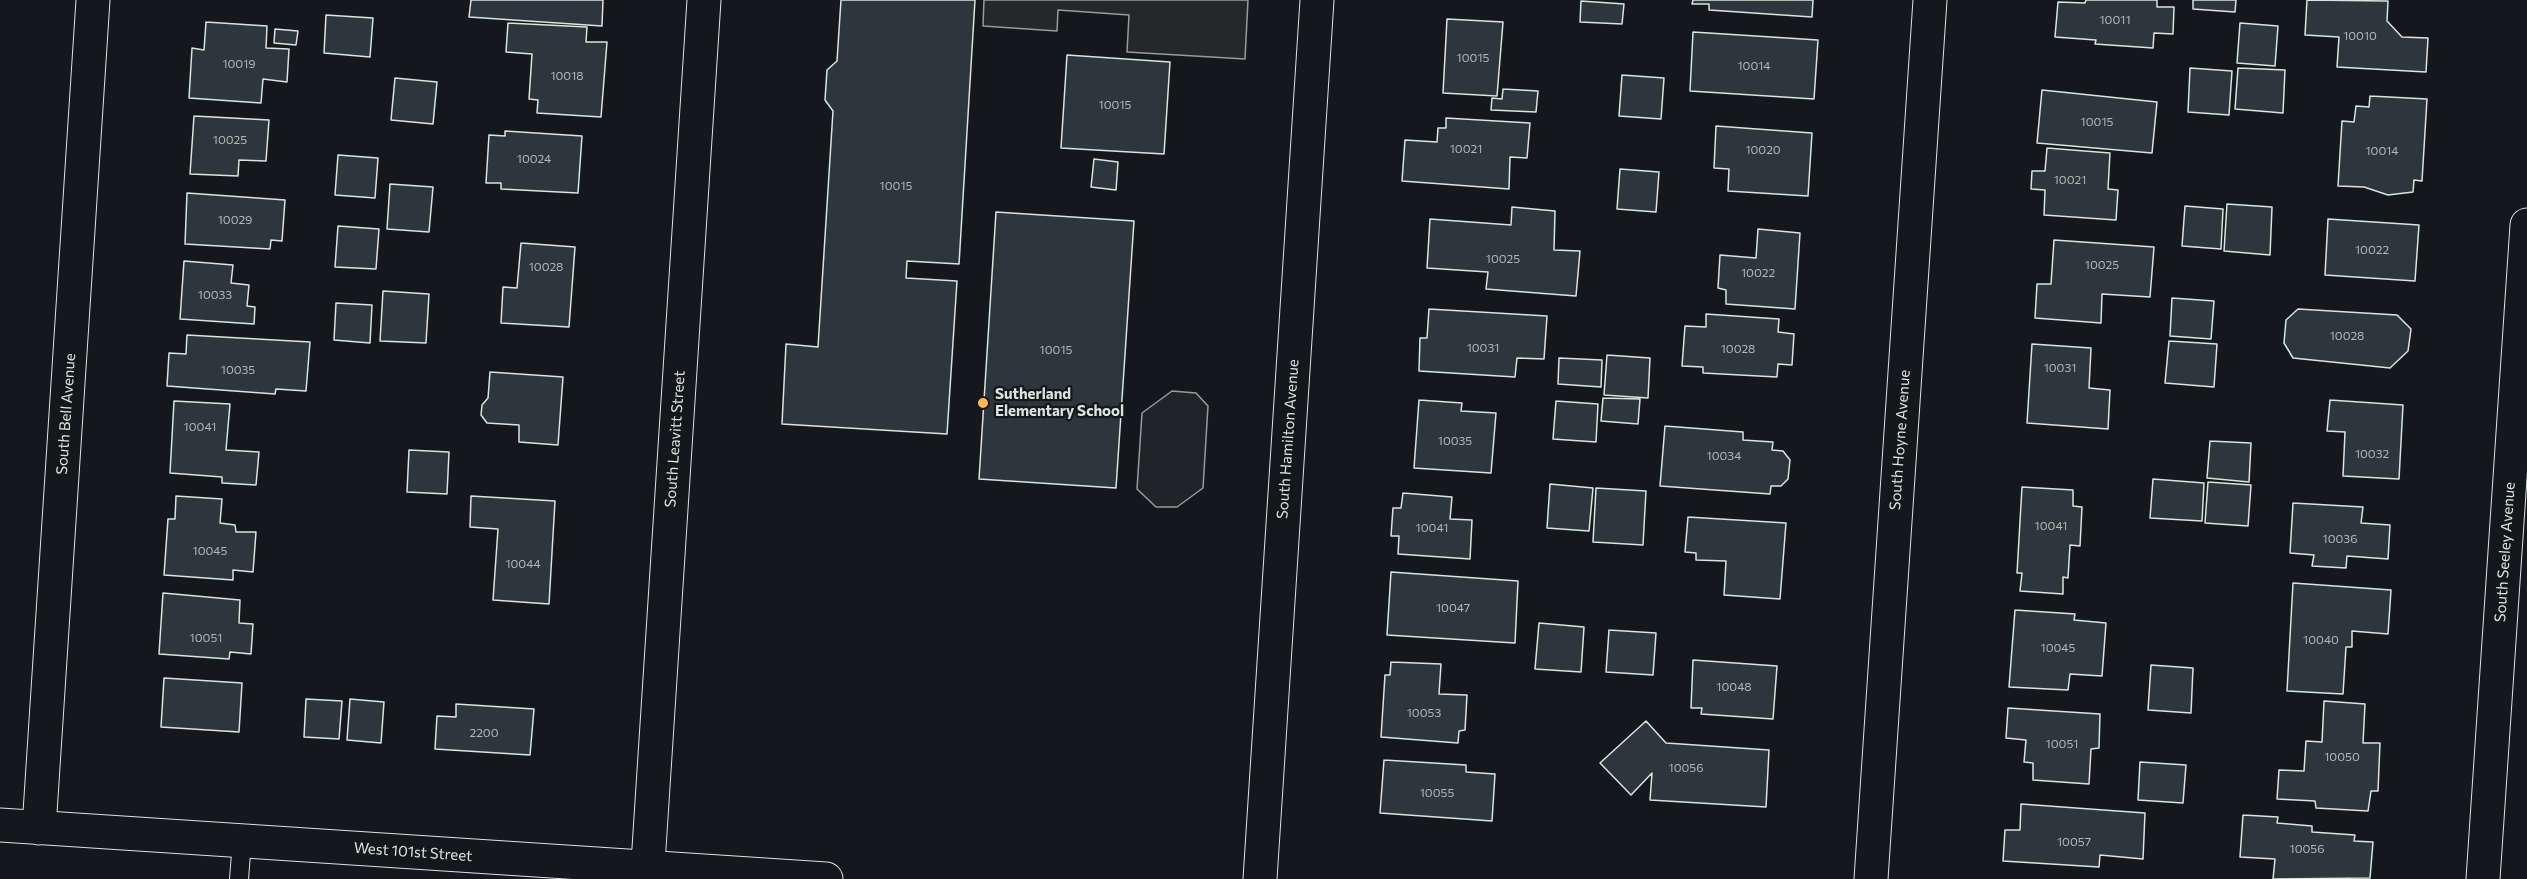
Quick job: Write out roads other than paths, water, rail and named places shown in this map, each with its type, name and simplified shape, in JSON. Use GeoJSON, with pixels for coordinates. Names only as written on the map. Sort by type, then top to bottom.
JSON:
{"type":"FeatureCollection","features":[{"type":"Feature","properties":{"kind":"street","name":"South Bell Avenue"},"geometry":{"type":"LineString","coordinates":[[39,828],[93,0]]}},
{"type":"Feature","properties":{"kind":"street","name":"South Leavitt Street"},"geometry":{"type":"LineString","coordinates":[[647,873],[704,0]]}},
{"type":"Feature","properties":{"kind":"street","name":"South Hamilton Avenue"},"geometry":{"type":"LineString","coordinates":[[1260,879],[1317,0]]}},
{"type":"Feature","properties":{"kind":"street","name":"South Hoyne Avenue"},"geometry":{"type":"LineString","coordinates":[[1871,879],[1930,0]]}},
{"type":"Feature","properties":{"kind":"street","name":"South Seeley Avenue"},"geometry":{"type":"LineString","coordinates":[[2483,879],[2527,225]]}},
{"type":"Feature","properties":{"kind":"street","name":"West 101st Street"},"geometry":{"type":"LineString","coordinates":[[0,825],[242,841],[647,873],[826,879]]}},
{"type":"Feature","properties":{"kind":"lane"},"geometry":{"type":"LineString","coordinates":[[239,879],[242,841]]}},
{"type":"Feature","properties":{"kind":"place","name":"Sutherland Elementary School"},"geometry":{"type":"Point","coordinates":[983,403]}}]}
